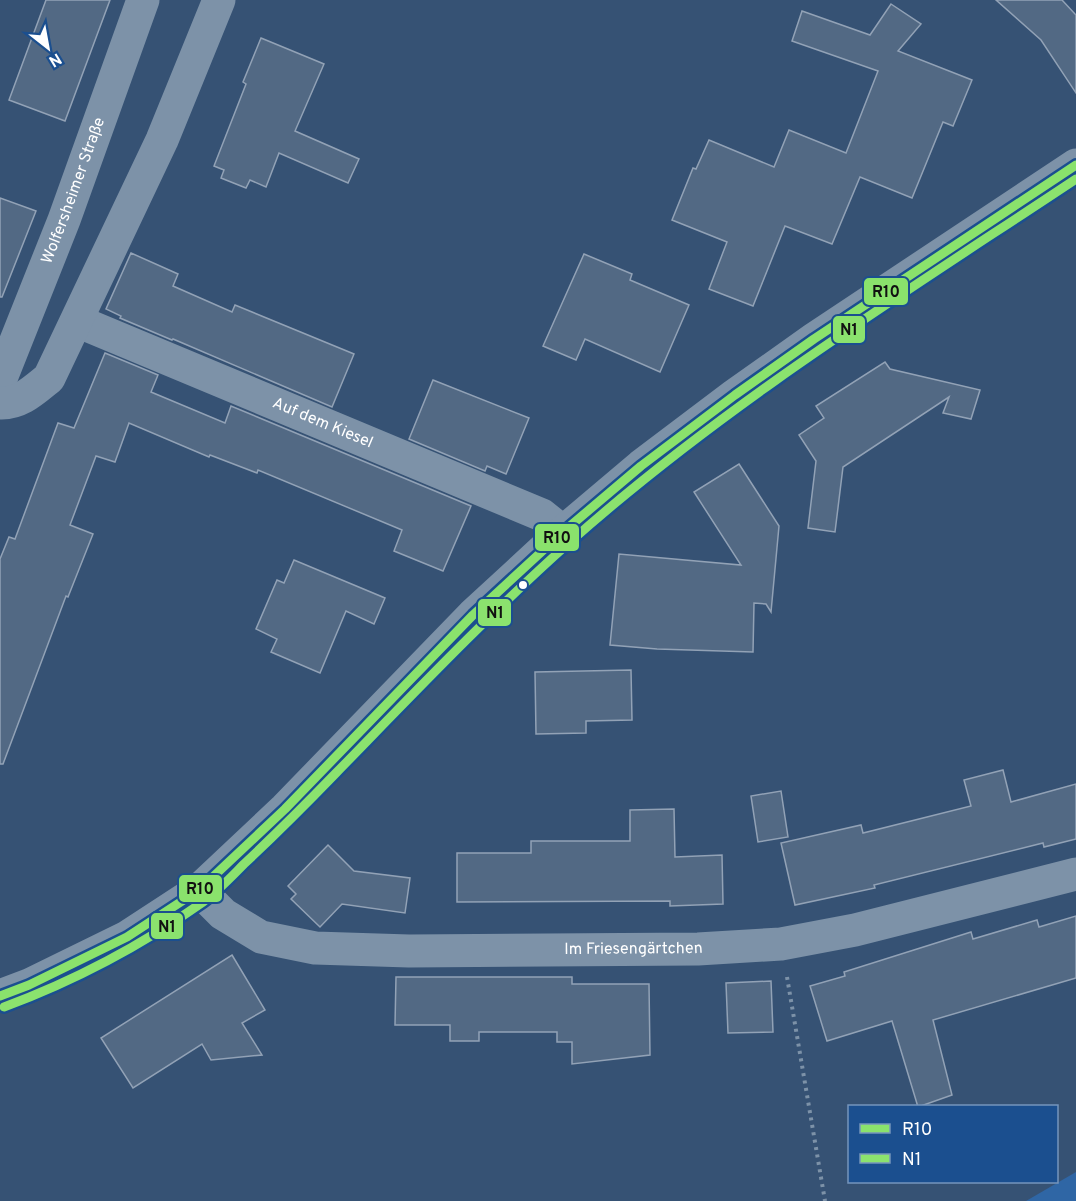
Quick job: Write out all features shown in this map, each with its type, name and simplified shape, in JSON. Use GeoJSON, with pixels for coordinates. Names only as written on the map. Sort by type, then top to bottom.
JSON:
{"type":"FeatureCollection","features":[{"type":"Feature","properties":{"kind":"street","name":"Wolfersheimer Straße"},"geometry":{"type":"LineString","coordinates":[[0,381],[64,220],[143,0]]}},
{"type":"Feature","properties":{"kind":"street"},"geometry":{"type":"LineString","coordinates":[[0,403],[24,398],[49,378],[162,140],[219,0]]}},
{"type":"Feature","properties":{"kind":"street"},"geometry":{"type":"LineString","coordinates":[[0,996],[28,985],[127,937],[199,890],[285,809],[473,615],[563,532],[641,466],[814,339],[1076,165]]}},
{"type":"Feature","properties":{"kind":"street","name":"Auf dem Kiesel"},"geometry":{"type":"LineString","coordinates":[[77,321],[542,515],[563,532]]}},
{"type":"Feature","properties":{"kind":"street","name":"Im Friesengärtchen"},"geometry":{"type":"LineString","coordinates":[[199,890],[223,914],[261,937],[315,948],[409,951],[675,949],[781,944],[855,930],[1076,874]]}},
{"type":"Feature","properties":{"kind":"path"},"geometry":{"type":"LineString","coordinates":[[781,944],[825,1201]]}},
{"type":"Feature","properties":{"kind":"shaded area"},"geometry":{"type":"Polygon","coordinates":[[[1076,1172],[1076,1201],[1026,1201],[1058,1183],[1076,1172]]]}},
{"type":"Feature","properties":{"kind":"building"},"geometry":{"type":"Polygon","coordinates":[[[46,0],[110,0],[65,121],[9,100],[46,0]]]}},
{"type":"Feature","properties":{"kind":"building"},"geometry":{"type":"Polygon","coordinates":[[[996,0],[1062,0],[1076,15],[1076,93],[1041,40],[996,0]]]}},
{"type":"Feature","properties":{"kind":"building"},"geometry":{"type":"Polygon","coordinates":[[[891,4],[921,24],[898,51],[972,80],[953,126],[943,122],[912,198],[860,177],[832,244],[785,226],[753,306],[709,289],[727,242],[672,220],[693,168],[696,169],[709,140],[774,167],[789,130],[846,153],[878,71],[792,41],[802,11],[870,35],[891,4]]]}},
{"type":"Feature","properties":{"kind":"building"},"geometry":{"type":"Polygon","coordinates":[[[261,38],[324,64],[295,131],[359,159],[348,183],[279,153],[266,187],[250,180],[246,188],[221,178],[224,170],[214,166],[261,38]]]}},
{"type":"Feature","properties":{"kind":"building"},"geometry":{"type":"Polygon","coordinates":[[[0,198],[36,211],[2,297],[0,297],[0,198]]]}},
{"type":"Feature","properties":{"kind":"building"},"geometry":{"type":"Polygon","coordinates":[[[131,253],[178,274],[173,286],[232,312],[235,305],[354,354],[332,407],[120,318],[121,316],[106,309],[131,253]]]}},
{"type":"Feature","properties":{"kind":"building"},"geometry":{"type":"Polygon","coordinates":[[[584,254],[632,274],[630,280],[689,305],[660,372],[585,339],[576,360],[543,346],[584,254]]]}},
{"type":"Feature","properties":{"kind":"building"},"geometry":{"type":"Polygon","coordinates":[[[105,353],[158,375],[151,392],[225,423],[231,406],[471,506],[443,571],[394,551],[402,530],[258,470],[257,473],[210,455],[209,457],[129,423],[115,462],[96,456],[70,525],[93,534],[68,597],[66,596],[3,764],[0,764],[0,559],[9,537],[15,539],[58,423],[74,428],[105,353]]]}},
{"type":"Feature","properties":{"kind":"building"},"geometry":{"type":"Polygon","coordinates":[[[885,362],[890,369],[980,390],[971,419],[943,413],[949,397],[843,467],[835,532],[808,528],[816,461],[799,435],[824,418],[816,406],[885,362]]]}},
{"type":"Feature","properties":{"kind":"building"},"geometry":{"type":"Polygon","coordinates":[[[433,380],[529,418],[506,474],[487,466],[485,471],[409,439],[433,380]]]}},
{"type":"Feature","properties":{"kind":"building"},"geometry":{"type":"Polygon","coordinates":[[[739,464],[779,526],[771,612],[766,604],[754,603],[753,652],[610,645],[619,554],[741,565],[694,492],[739,464]]]}},
{"type":"Feature","properties":{"kind":"building"},"geometry":{"type":"Polygon","coordinates":[[[294,560],[385,598],[374,624],[346,611],[320,673],[271,652],[277,639],[256,629],[277,580],[284,583],[294,560]]]}},
{"type":"Feature","properties":{"kind":"building"},"geometry":{"type":"Polygon","coordinates":[[[631,670],[632,720],[586,721],[586,733],[536,734],[535,672],[631,670]]]}},
{"type":"Feature","properties":{"kind":"building"},"geometry":{"type":"Polygon","coordinates":[[[1003,770],[1011,802],[1076,784],[1076,839],[1044,847],[1043,843],[874,885],[875,888],[795,905],[781,843],[861,825],[863,833],[971,806],[964,780],[1003,770]]]}},
{"type":"Feature","properties":{"kind":"building"},"geometry":{"type":"Polygon","coordinates":[[[781,791],[788,837],[758,842],[751,796],[781,791]]]}},
{"type":"Feature","properties":{"kind":"building"},"geometry":{"type":"Polygon","coordinates":[[[674,809],[675,857],[722,855],[723,904],[670,906],[670,901],[457,902],[457,853],[531,853],[531,841],[630,841],[630,810],[674,809]]]}},
{"type":"Feature","properties":{"kind":"building"},"geometry":{"type":"Polygon","coordinates":[[[328,845],[354,871],[410,878],[405,913],[342,904],[320,927],[291,899],[296,894],[288,886],[328,845]]]}},
{"type":"Feature","properties":{"kind":"building"},"geometry":{"type":"Polygon","coordinates":[[[1076,916],[1076,978],[933,1020],[952,1095],[917,1105],[892,1021],[827,1041],[810,986],[845,976],[844,972],[971,932],[973,939],[1037,920],[1039,927],[1076,916]]]}},
{"type":"Feature","properties":{"kind":"building"},"geometry":{"type":"Polygon","coordinates":[[[232,955],[265,1010],[242,1023],[262,1055],[211,1060],[202,1044],[133,1088],[101,1038],[232,955]]]}},
{"type":"Feature","properties":{"kind":"building"},"geometry":{"type":"Polygon","coordinates":[[[396,977],[572,977],[572,984],[649,984],[650,1055],[572,1064],[572,1042],[557,1042],[557,1032],[479,1032],[479,1041],[450,1041],[450,1025],[395,1025],[396,977]]]}},
{"type":"Feature","properties":{"kind":"building"},"geometry":{"type":"Polygon","coordinates":[[[771,981],[773,1032],[728,1033],[726,983],[771,981]]]}},
{"type":"Feature","properties":{"kind":"transit line","name":"R10"},"geometry":{"type":"LineString","coordinates":[[0,996],[29,985],[127,937],[199,890],[285,809],[473,615],[563,532],[641,466],[814,339],[1076,165]]}},
{"type":"Feature","properties":{"kind":"transit line","name":"N1"},"geometry":{"type":"LineString","coordinates":[[4,1007],[56,986],[107,961],[156,933],[209,898],[451,655],[570,542],[629,491],[690,443],[816,352],[1076,179]]}}]}
